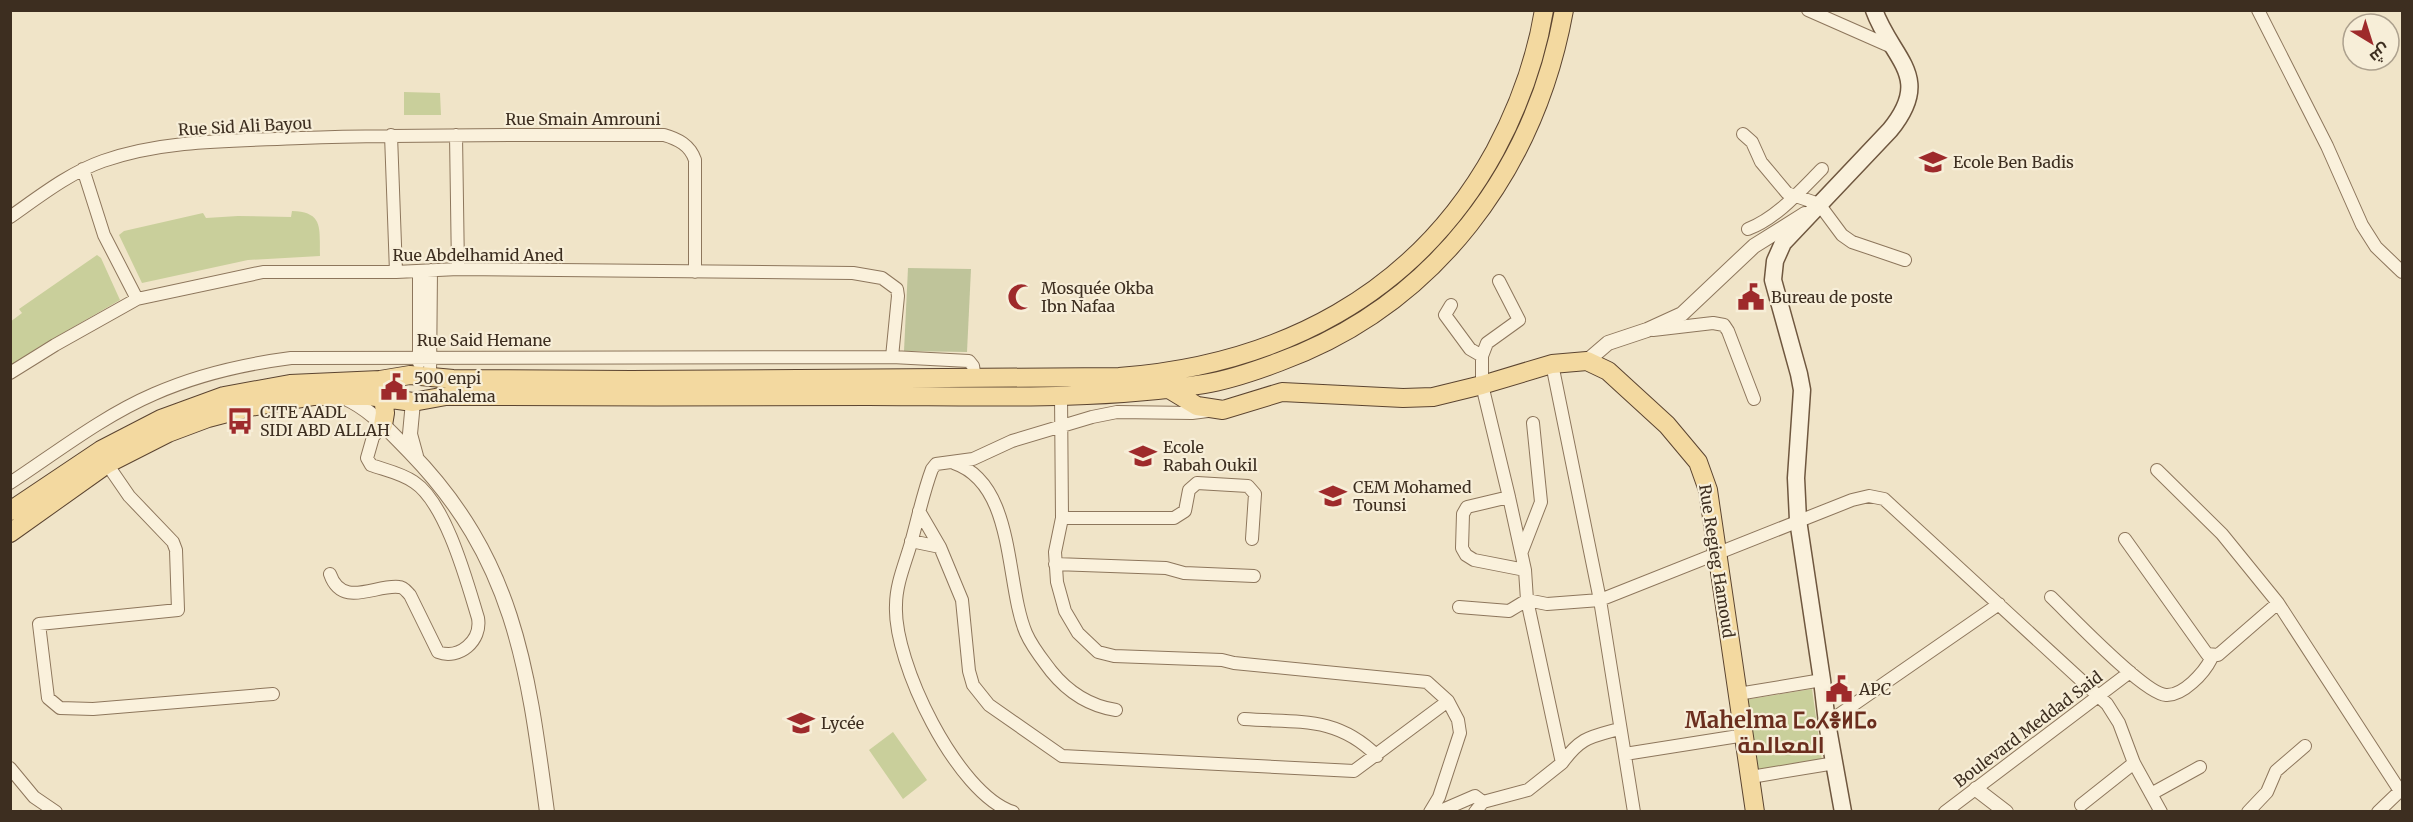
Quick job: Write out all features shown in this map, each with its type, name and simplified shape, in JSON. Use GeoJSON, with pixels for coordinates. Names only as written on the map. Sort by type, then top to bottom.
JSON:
{"type":"FeatureCollection","features":[{"type":"Feature","properties":{"kind":"main road"},"geometry":{"type":"LineString","coordinates":[[10,511],[104,457],[160,419],[224,396],[290,384],[429,376],[631,380],[1146,375],[1208,364],[1283,340],[1359,302],[1401,269],[1446,225],[1487,166],[1511,119],[1527,76],[1544,10]]}},
{"type":"Feature","properties":{"kind":"main road"},"geometry":{"type":"LineString","coordinates":[[10,532],[104,457],[229,412],[271,402],[338,395],[413,402],[446,396],[1061,395],[1206,384],[1262,368],[1328,341],[1388,303],[1442,256],[1488,201],[1524,140],[1550,74],[1564,10]]}},
{"type":"Feature","properties":{"kind":"main road"},"geometry":{"type":"LineString","coordinates":[[1843,812],[1827,723],[1798,520],[1796,478],[1802,390],[1775,290],[1773,270],[1778,251],[1783,243],[1890,130],[1904,109],[1910,79],[1905,64],[1892,47],[1874,10]]}},
{"type":"Feature","properties":{"kind":"main road"},"geometry":{"type":"LineString","coordinates":[[1146,375],[1197,406],[1227,409],[1282,392],[1403,398],[1433,397],[1552,364],[1587,361]]}},
{"type":"Feature","properties":{"kind":"main road","name":"Rue Regieg Hamoud"},"geometry":{"type":"LineString","coordinates":[[1587,361],[1608,371],[1667,425],[1698,462],[1708,490],[1755,812]]}},
{"type":"Feature","properties":{"kind":"main road"},"geometry":{"type":"LineString","coordinates":[[429,376],[438,391],[434,398]]}},
{"type":"Feature","properties":{"kind":"main road"},"geometry":{"type":"LineString","coordinates":[[383,425],[386,413],[382,390],[387,378]]}},
{"type":"Feature","properties":{"kind":"main road"},"geometry":{"type":"LineString","coordinates":[[1206,384],[1206,401],[1218,409]]}},
{"type":"Feature","properties":{"kind":"street"},"geometry":{"type":"LineString","coordinates":[[1808,10],[1892,47]]}},
{"type":"Feature","properties":{"kind":"street"},"geometry":{"type":"LineString","coordinates":[[2258,10],[2327,146],[2362,225],[2376,247],[2403,272]]}},
{"type":"Feature","properties":{"kind":"street"},"geometry":{"type":"LineString","coordinates":[[1743,134],[1752,142],[1761,162],[1787,193],[1819,204],[1842,235],[1852,242],[1905,260]]}},
{"type":"Feature","properties":{"kind":"street"},"geometry":{"type":"LineString","coordinates":[[391,135],[396,272]]}},
{"type":"Feature","properties":{"kind":"street","name":"Rue Sid Ali Bayou"},"geometry":{"type":"LineString","coordinates":[[10,217],[83,169],[106,160],[142,151],[204,142],[391,135],[456,135]]}},
{"type":"Feature","properties":{"kind":"street"},"geometry":{"type":"LineString","coordinates":[[456,135],[458,268]]}},
{"type":"Feature","properties":{"kind":"street","name":"Rue Smain Amrouni"},"geometry":{"type":"LineString","coordinates":[[456,135],[664,135],[684,144],[693,153],[695,160],[695,272]]}},
{"type":"Feature","properties":{"kind":"street"},"geometry":{"type":"LineString","coordinates":[[83,169],[104,235],[137,299]]}},
{"type":"Feature","properties":{"kind":"street"},"geometry":{"type":"LineString","coordinates":[[1748,229],[1760,225],[1807,186],[1822,169]]}},
{"type":"Feature","properties":{"kind":"street"},"geometry":{"type":"LineString","coordinates":[[1587,361],[1608,343],[1647,330],[1682,314],[1754,246],[1819,204]]}},
{"type":"Feature","properties":{"kind":"street","name":"Rue Abdelhamid Aned"},"geometry":{"type":"LineString","coordinates":[[10,373],[137,299],[263,272],[396,272],[458,268],[853,273],[882,278],[897,289],[898,296],[892,357]]}},
{"type":"Feature","properties":{"kind":"street"},"geometry":{"type":"LineString","coordinates":[[425,271],[424,356],[429,376]]}},
{"type":"Feature","properties":{"kind":"street"},"geometry":{"type":"LineString","coordinates":[[1499,281],[1519,320],[1488,343],[1482,356],[1482,385],[1522,551],[1527,600],[1562,763]]}},
{"type":"Feature","properties":{"kind":"street"},"geometry":{"type":"LineString","coordinates":[[1451,305],[1445,315],[1470,349],[1482,356]]}},
{"type":"Feature","properties":{"kind":"street"},"geometry":{"type":"LineString","coordinates":[[1647,330],[1713,323],[1724,325],[1754,399]]}},
{"type":"Feature","properties":{"kind":"street","name":"Rue Said Hemane"},"geometry":{"type":"LineString","coordinates":[[10,483],[113,416],[154,393],[245,364],[291,358],[892,357],[969,361],[973,366],[975,378]]}},
{"type":"Feature","properties":{"kind":"street"},"geometry":{"type":"LineString","coordinates":[[1552,364],[1600,600],[1634,812]]}},
{"type":"Feature","properties":{"kind":"street"},"geometry":{"type":"LineString","coordinates":[[338,395],[362,406],[418,461],[480,542],[507,605],[528,681],[539,742],[547,812]]}},
{"type":"Feature","properties":{"kind":"street"},"geometry":{"type":"LineString","coordinates":[[1061,395],[1062,518],[1055,564],[1060,597],[1071,622],[1088,644],[1098,651],[1114,656],[1222,660],[1234,663],[1418,679],[1433,685],[1448,701],[1458,720],[1460,741],[1439,797],[1430,812]]}},
{"type":"Feature","properties":{"kind":"street"},"geometry":{"type":"LineString","coordinates":[[413,402],[410,434],[418,461]]}},
{"type":"Feature","properties":{"kind":"street"},"geometry":{"type":"LineString","coordinates":[[1013,812],[992,801],[978,788],[947,748],[922,705],[906,658],[896,617],[899,583],[932,469],[936,464],[973,459],[1012,441],[1092,417],[1118,412],[1192,413],[1218,409]]}},
{"type":"Feature","properties":{"kind":"street"},"geometry":{"type":"LineString","coordinates":[[1522,551],[1540,502],[1533,423]]}},
{"type":"Feature","properties":{"kind":"street"},"geometry":{"type":"LineString","coordinates":[[330,574],[332,582],[348,592],[357,594],[398,586],[405,589],[438,652],[444,655],[469,645],[476,639],[478,618],[456,549],[436,508],[415,482],[371,465],[367,458],[373,437],[383,425]]}},
{"type":"Feature","properties":{"kind":"street"},"geometry":{"type":"LineString","coordinates":[[104,457],[129,496],[173,542],[176,550],[178,610],[39,624],[48,698],[60,708],[93,709],[273,694]]}},
{"type":"Feature","properties":{"kind":"street"},"geometry":{"type":"LineString","coordinates":[[954,462],[965,466],[976,475],[991,498],[1006,538],[1020,615],[1035,650],[1057,678],[1073,692],[1090,704],[1116,710]]}},
{"type":"Feature","properties":{"kind":"street"},"geometry":{"type":"LineString","coordinates":[[2157,470],[2222,534],[2278,603],[2401,790],[2378,812]]}},
{"type":"Feature","properties":{"kind":"street"},"geometry":{"type":"LineString","coordinates":[[1062,518],[1174,518],[1185,511],[1189,490],[1197,483],[1248,486],[1255,494],[1252,539]]}},
{"type":"Feature","properties":{"kind":"street"},"geometry":{"type":"LineString","coordinates":[[1459,607],[1509,611],[1527,600],[1547,604],[1600,600],[1798,520],[1869,496],[1884,499],[2107,704],[2120,723],[2134,763],[2161,812]]}},
{"type":"Feature","properties":{"kind":"street"},"geometry":{"type":"LineString","coordinates":[[1509,497],[1467,507],[1463,514],[1462,548],[1466,555],[1474,560],[1525,570]]}},
{"type":"Feature","properties":{"kind":"street"},"geometry":{"type":"LineString","coordinates":[[919,511],[940,547],[962,600],[969,671],[973,685],[989,705],[1054,752],[1073,758],[1354,771],[1448,701]]}},
{"type":"Feature","properties":{"kind":"street"},"geometry":{"type":"LineString","coordinates":[[2051,597],[2130,672],[2155,692],[2167,695],[2180,692],[2205,670],[2211,659],[2125,539]]}},
{"type":"Feature","properties":{"kind":"street"},"geometry":{"type":"LineString","coordinates":[[912,541],[940,547]]}},
{"type":"Feature","properties":{"kind":"street"},"geometry":{"type":"LineString","coordinates":[[1055,564],[1166,568],[1184,573],[1254,576]]}},
{"type":"Feature","properties":{"kind":"street"},"geometry":{"type":"LineString","coordinates":[[2207,654],[2218,655],[2278,603]]}},
{"type":"Feature","properties":{"kind":"street"},"geometry":{"type":"LineString","coordinates":[[1827,723],[2000,604]]}},
{"type":"Feature","properties":{"kind":"street","name":"Boulevard Meddad Said"},"geometry":{"type":"LineString","coordinates":[[1946,812],[2130,672]]}},
{"type":"Feature","properties":{"kind":"street"},"geometry":{"type":"LineString","coordinates":[[1738,694],[1822,680]]}},
{"type":"Feature","properties":{"kind":"street"},"geometry":{"type":"LineString","coordinates":[[1244,719],[1334,727],[1354,736],[1377,756]]}},
{"type":"Feature","properties":{"kind":"street"},"geometry":{"type":"LineString","coordinates":[[1475,812],[1484,802],[1528,790],[1562,763],[1572,749],[1585,738],[1619,729]]}},
{"type":"Feature","properties":{"kind":"street"},"geometry":{"type":"LineString","coordinates":[[1625,754],[1745,735]]}},
{"type":"Feature","properties":{"kind":"street"},"geometry":{"type":"LineString","coordinates":[[2248,812],[2267,792],[2276,771],[2305,747]]}},
{"type":"Feature","properties":{"kind":"street"},"geometry":{"type":"LineString","coordinates":[[2081,805],[2134,763]]}},
{"type":"Feature","properties":{"kind":"street"},"geometry":{"type":"LineString","coordinates":[[1751,777],[1835,764]]}},
{"type":"Feature","properties":{"kind":"street"},"geometry":{"type":"LineString","coordinates":[[2151,794],[2200,767]]}},
{"type":"Feature","properties":{"kind":"street"},"geometry":{"type":"LineString","coordinates":[[10,768],[34,797],[56,812]]}},
{"type":"Feature","properties":{"kind":"street"},"geometry":{"type":"LineString","coordinates":[[1976,789],[2006,812]]}},
{"type":"Feature","properties":{"kind":"street"},"geometry":{"type":"LineString","coordinates":[[1438,812],[1475,796],[1484,802]]}},
{"type":"Feature","properties":{"kind":"green space"},"geometry":{"type":"Polygon","coordinates":[[[404,92],[440,93],[441,115],[404,115],[404,92]]]}},
{"type":"Feature","properties":{"kind":"green space"},"geometry":{"type":"Polygon","coordinates":[[[292,211],[303,212],[315,219],[319,231],[320,256],[248,260],[142,283],[119,235],[124,231],[203,213],[206,218],[291,217],[292,211]]]}},
{"type":"Feature","properties":{"kind":"green space"},"geometry":{"type":"Polygon","coordinates":[[[97,255],[101,258],[120,300],[37,348],[11,366],[10,322],[22,313],[19,309],[97,255]]]}},
{"type":"Feature","properties":{"kind":"green space"},"geometry":{"type":"Polygon","coordinates":[[[908,268],[971,269],[967,352],[904,351],[908,268]]]}},
{"type":"Feature","properties":{"kind":"green space"},"geometry":{"type":"Polygon","coordinates":[[[1812,689],[1822,760],[1754,770],[1744,700],[1812,689]]]}},
{"type":"Feature","properties":{"kind":"green space"},"geometry":{"type":"Polygon","coordinates":[[[893,732],[927,780],[903,799],[869,750],[893,732]]]}},
{"type":"Feature","properties":{"kind":"place","name":"Ecole Ben Badis"},"geometry":{"type":"Point","coordinates":[1933,162]}},
{"type":"Feature","properties":{"kind":"place","name":"Mosquée Okba Ibn Nafaa"},"geometry":{"type":"Point","coordinates":[1021,297]}},
{"type":"Feature","properties":{"kind":"place","name":"Bureau de poste"},"geometry":{"type":"Point","coordinates":[1751,297]}},
{"type":"Feature","properties":{"kind":"place","name":"500 enpi mahalema"},"geometry":{"type":"Point","coordinates":[394,387]}},
{"type":"Feature","properties":{"kind":"place","name":"CITE AADL SIDI ABD ALLAH"},"geometry":{"type":"Point","coordinates":[240,421]}},
{"type":"Feature","properties":{"kind":"place","name":"Ecole Rabah Oukil"},"geometry":{"type":"Point","coordinates":[1143,456]}},
{"type":"Feature","properties":{"kind":"place","name":"CEM Mohamed Tounsi"},"geometry":{"type":"Point","coordinates":[1333,496]}},
{"type":"Feature","properties":{"kind":"place","name":"APC"},"geometry":{"type":"Point","coordinates":[1839,689]}},
{"type":"Feature","properties":{"kind":"place","name":"Lycée"},"geometry":{"type":"Point","coordinates":[801,723]}},
{"type":"Feature","properties":{"kind":"district","name":"Mahelma ⵎⴰⵃⴻⵍⵎⴰ المعالمة"},"geometry":{"type":"Point","coordinates":[1781,732]}}]}
